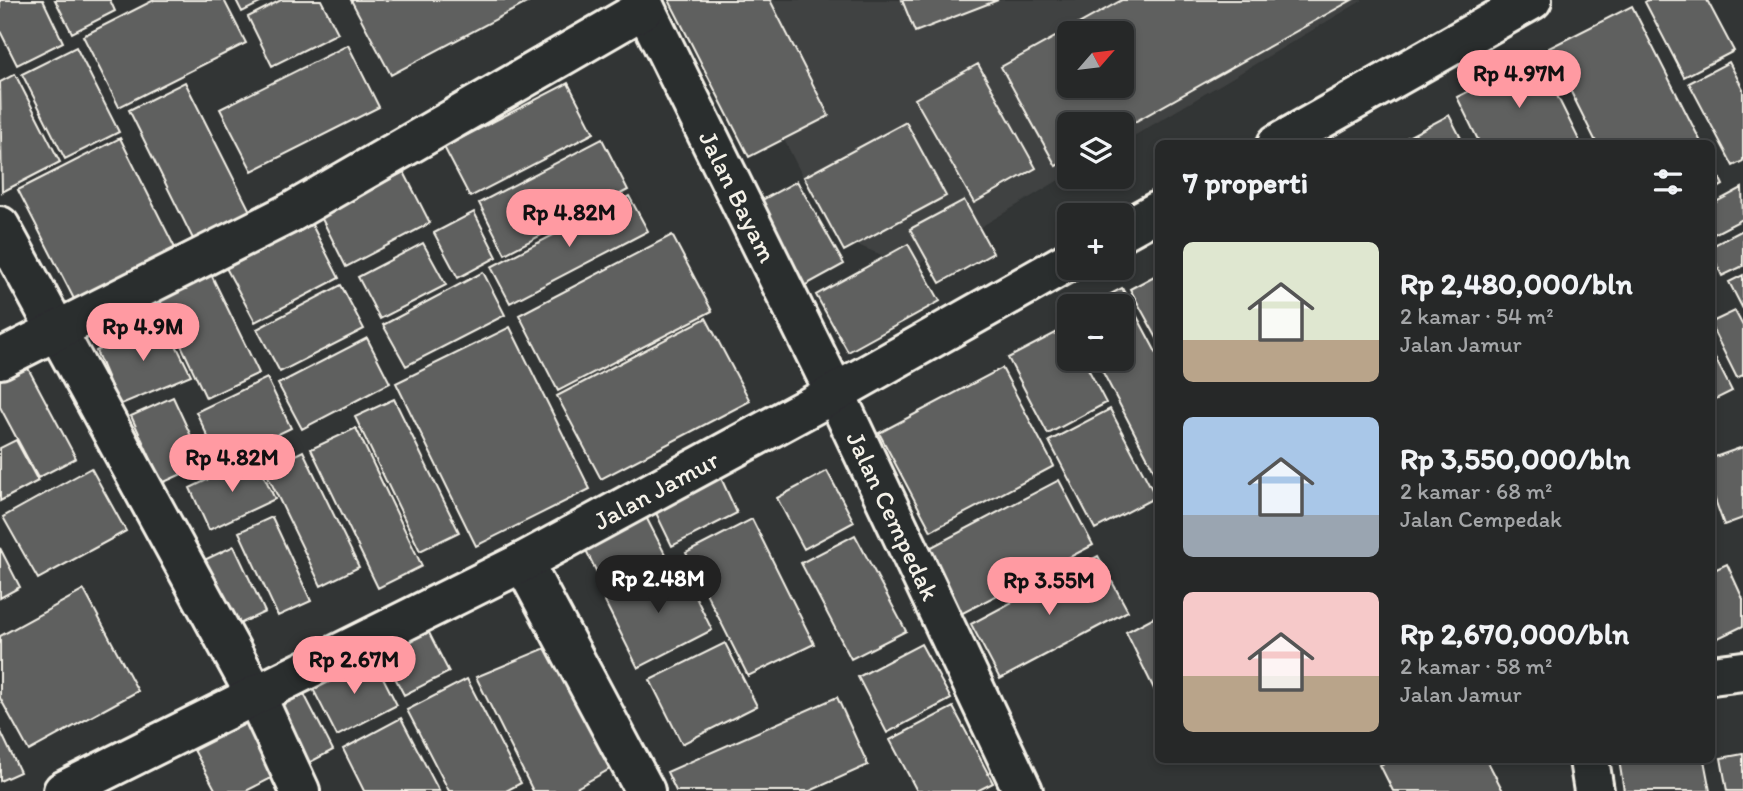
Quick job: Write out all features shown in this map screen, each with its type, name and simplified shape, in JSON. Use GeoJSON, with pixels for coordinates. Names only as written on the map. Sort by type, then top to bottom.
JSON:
{"type":"FeatureCollection","features":[{"type":"Feature","properties":{"kind":"street"},"geometry":{"type":"LineString","coordinates":[[1285,140],[1532,0]]}},
{"type":"Feature","properties":{"kind":"street"},"geometry":{"type":"LineString","coordinates":[[0,359],[290,213],[643,4]]}},
{"type":"Feature","properties":{"kind":"street","name":"Jalan Bayam"},"geometry":{"type":"LineString","coordinates":[[643,4],[835,393]]}},
{"type":"Feature","properties":{"kind":"street"},"geometry":{"type":"LineString","coordinates":[[1134,224],[1155,213]]}},
{"type":"Feature","properties":{"kind":"street"},"geometry":{"type":"LineString","coordinates":[[0,226],[256,696],[300,791]]}},
{"type":"Feature","properties":{"kind":"street","name":"Jalan Jamur"},"geometry":{"type":"LineString","coordinates":[[63,791],[523,562],[835,393],[1057,268]]}},
{"type":"Feature","properties":{"kind":"street","name":"Jalan Cempedak"},"geometry":{"type":"LineString","coordinates":[[835,393],[1023,791]]}},
{"type":"Feature","properties":{"kind":"street"},"geometry":{"type":"LineString","coordinates":[[523,562],[645,791]]}},
{"type":"Feature","properties":{"kind":"street"},"geometry":{"type":"LineString","coordinates":[[1715,675],[1743,671]]}},
{"type":"Feature","properties":{"kind":"street"},"geometry":{"type":"LineString","coordinates":[[1589,763],[1594,791]]}},
{"type":"Feature","properties":{"kind":"shaded area"},"geometry":{"type":"Polygon","coordinates":[[[713,0],[1363,0],[1134,136],[1134,112],[1057,112],[1057,181],[912,268],[832,234],[713,0]]]}},
{"type":"Feature","properties":{"kind":"building"},"geometry":{"type":"Polygon","coordinates":[[[0,0],[43,0],[63,42],[17,65],[0,31],[0,0]]]}},
{"type":"Feature","properties":{"kind":"building"},"geometry":{"type":"Polygon","coordinates":[[[55,0],[110,0],[115,11],[72,33],[55,0]]]}},
{"type":"Feature","properties":{"kind":"building"},"geometry":{"type":"Polygon","coordinates":[[[154,0],[224,0],[246,43],[119,107],[83,36],[154,0]]]}},
{"type":"Feature","properties":{"kind":"building"},"geometry":{"type":"Polygon","coordinates":[[[236,0],[266,0],[242,12],[236,0]]]}},
{"type":"Feature","properties":{"kind":"building"},"geometry":{"type":"Polygon","coordinates":[[[281,0],[321,0],[338,33],[272,66],[248,17],[281,0]]]}},
{"type":"Feature","properties":{"kind":"building"},"geometry":{"type":"Polygon","coordinates":[[[351,0],[532,0],[391,75],[351,0]]]}},
{"type":"Feature","properties":{"kind":"building"},"geometry":{"type":"Polygon","coordinates":[[[669,0],[770,0],[829,116],[749,157],[669,0]]]}},
{"type":"Feature","properties":{"kind":"building"},"geometry":{"type":"Polygon","coordinates":[[[902,0],[998,0],[915,32],[902,0]]]}},
{"type":"Feature","properties":{"kind":"building"},"geometry":{"type":"Polygon","coordinates":[[[1122,0],[1352,0],[1134,122],[1134,112],[1057,112],[1056,166],[1001,67],[1057,36],[1057,98],[1134,98],[1134,21],[1084,21],[1122,0]]]}},
{"type":"Feature","properties":{"kind":"building"},"geometry":{"type":"Polygon","coordinates":[[[1707,0],[1734,51],[1684,77],[1645,2],[1707,0]]]}},
{"type":"Feature","properties":{"kind":"building"},"geometry":{"type":"Polygon","coordinates":[[[1632,6],[1700,140],[1595,140],[1549,48],[1632,6]]]}},
{"type":"Feature","properties":{"kind":"building"},"geometry":{"type":"Polygon","coordinates":[[[348,45],[379,107],[252,171],[220,109],[348,45]]]}},
{"type":"Feature","properties":{"kind":"building"},"geometry":{"type":"Polygon","coordinates":[[[76,47],[119,132],[65,159],[22,74],[76,47]]]}},
{"type":"Feature","properties":{"kind":"building"},"geometry":{"type":"Polygon","coordinates":[[[1538,57],[1579,140],[1478,140],[1457,97],[1538,57]]]}},
{"type":"Feature","properties":{"kind":"building"},"geometry":{"type":"Polygon","coordinates":[[[1729,62],[1743,89],[1743,161],[1733,166],[1689,83],[1729,62]]]}},
{"type":"Feature","properties":{"kind":"building"},"geometry":{"type":"Polygon","coordinates":[[[978,64],[1036,168],[974,203],[915,99],[978,64]]]}},
{"type":"Feature","properties":{"kind":"building"},"geometry":{"type":"Polygon","coordinates":[[[15,74],[60,162],[2,192],[0,82],[15,74]]]}},
{"type":"Feature","properties":{"kind":"building"},"geometry":{"type":"Polygon","coordinates":[[[185,82],[253,217],[196,245],[129,110],[185,82]]]}},
{"type":"Feature","properties":{"kind":"building"},"geometry":{"type":"Polygon","coordinates":[[[568,83],[594,133],[470,197],[444,147],[568,83]]]}},
{"type":"Feature","properties":{"kind":"building"},"geometry":{"type":"Polygon","coordinates":[[[1449,115],[1462,140],[1402,140],[1449,115]]]}},
{"type":"Feature","properties":{"kind":"building"},"geometry":{"type":"Polygon","coordinates":[[[906,122],[946,196],[844,251],[804,177],[906,122]]]}},
{"type":"Feature","properties":{"kind":"building"},"geometry":{"type":"Polygon","coordinates":[[[120,138],[176,250],[75,301],[18,190],[120,138]]]}},
{"type":"Feature","properties":{"kind":"building"},"geometry":{"type":"Polygon","coordinates":[[[602,139],[628,190],[505,254],[479,203],[602,139]]]}},
{"type":"Feature","properties":{"kind":"building"},"geometry":{"type":"Polygon","coordinates":[[[1715,168],[1723,185],[1715,189],[1715,168]]]}},
{"type":"Feature","properties":{"kind":"building"},"geometry":{"type":"Polygon","coordinates":[[[404,172],[430,223],[346,267],[320,215],[404,172]]]}},
{"type":"Feature","properties":{"kind":"building"},"geometry":{"type":"Polygon","coordinates":[[[797,181],[844,264],[795,291],[749,207],[797,181]]]}},
{"type":"Feature","properties":{"kind":"building"},"geometry":{"type":"Polygon","coordinates":[[[1742,188],[1743,219],[1715,233],[1715,202],[1742,188]]]}},
{"type":"Feature","properties":{"kind":"building"},"geometry":{"type":"Polygon","coordinates":[[[629,196],[648,231],[510,303],[491,267],[629,196]]]}},
{"type":"Feature","properties":{"kind":"building"},"geometry":{"type":"Polygon","coordinates":[[[964,200],[993,253],[940,283],[910,229],[964,200]]]}},
{"type":"Feature","properties":{"kind":"building"},"geometry":{"type":"Polygon","coordinates":[[[474,212],[497,257],[458,278],[434,233],[474,212]]]}},
{"type":"Feature","properties":{"kind":"building"},"geometry":{"type":"Polygon","coordinates":[[[310,221],[339,278],[255,322],[225,266],[310,221]]]}},
{"type":"Feature","properties":{"kind":"building"},"geometry":{"type":"Polygon","coordinates":[[[1743,230],[1743,266],[1722,276],[1715,261],[1715,244],[1743,230]]]}},
{"type":"Feature","properties":{"kind":"building"},"geometry":{"type":"Polygon","coordinates":[[[672,235],[712,311],[558,391],[519,315],[672,235]]]}},
{"type":"Feature","properties":{"kind":"building"},"geometry":{"type":"Polygon","coordinates":[[[423,243],[446,285],[380,319],[358,277],[423,243]]]}},
{"type":"Feature","properties":{"kind":"building"},"geometry":{"type":"Polygon","coordinates":[[[908,244],[940,301],[848,352],[816,295],[908,244]]]}},
{"type":"Feature","properties":{"kind":"building"},"geometry":{"type":"Polygon","coordinates":[[[208,268],[259,373],[206,398],[156,292],[208,268]]]}},
{"type":"Feature","properties":{"kind":"building"},"geometry":{"type":"Polygon","coordinates":[[[483,272],[505,315],[406,366],[383,325],[483,272]]]}},
{"type":"Feature","properties":{"kind":"building"},"geometry":{"type":"Polygon","coordinates":[[[1743,275],[1743,309],[1729,282],[1743,275]]]}},
{"type":"Feature","properties":{"kind":"building"},"geometry":{"type":"Polygon","coordinates":[[[1155,276],[1155,335],[1134,294],[1130,289],[1155,276]]]}},
{"type":"Feature","properties":{"kind":"building"},"geometry":{"type":"Polygon","coordinates":[[[341,285],[364,329],[280,372],[257,329],[341,285]]]}},
{"type":"Feature","properties":{"kind":"building"},"geometry":{"type":"Polygon","coordinates":[[[1122,288],[1125,294],[1111,294],[1122,288]]]}},
{"type":"Feature","properties":{"kind":"building"},"geometry":{"type":"Polygon","coordinates":[[[1134,311],[1155,350],[1155,472],[1102,371],[1134,371],[1134,311]]]}},
{"type":"Feature","properties":{"kind":"building"},"geometry":{"type":"Polygon","coordinates":[[[1735,311],[1743,326],[1743,375],[1737,378],[1715,334],[1715,321],[1735,311]]]}},
{"type":"Feature","properties":{"kind":"building"},"geometry":{"type":"Polygon","coordinates":[[[706,318],[750,401],[601,479],[557,396],[706,318]]]}},
{"type":"Feature","properties":{"kind":"building"},"geometry":{"type":"Polygon","coordinates":[[[163,319],[191,375],[119,405],[96,351],[163,319]]]}},
{"type":"Feature","properties":{"kind":"building"},"geometry":{"type":"Polygon","coordinates":[[[510,327],[590,489],[476,546],[396,383],[510,327]]]}},
{"type":"Feature","properties":{"kind":"building"},"geometry":{"type":"Polygon","coordinates":[[[1057,332],[1057,371],[1089,371],[1106,403],[1048,434],[1008,358],[1057,332]]]}},
{"type":"Feature","properties":{"kind":"building"},"geometry":{"type":"Polygon","coordinates":[[[367,338],[390,383],[302,429],[278,384],[367,338]]]}},
{"type":"Feature","properties":{"kind":"building"},"geometry":{"type":"Polygon","coordinates":[[[22,357],[76,458],[38,478],[0,407],[0,369],[22,357]]]}},
{"type":"Feature","properties":{"kind":"building"},"geometry":{"type":"Polygon","coordinates":[[[1715,358],[1732,391],[1715,400],[1715,358]]]}},
{"type":"Feature","properties":{"kind":"building"},"geometry":{"type":"Polygon","coordinates":[[[1002,368],[1054,466],[931,531],[879,433],[1002,368]]]}},
{"type":"Feature","properties":{"kind":"building"},"geometry":{"type":"Polygon","coordinates":[[[267,378],[291,428],[220,462],[196,412],[267,378]]]}},
{"type":"Feature","properties":{"kind":"building"},"geometry":{"type":"Polygon","coordinates":[[[173,397],[204,464],[162,483],[131,416],[173,397]]]}},
{"type":"Feature","properties":{"kind":"building"},"geometry":{"type":"Polygon","coordinates":[[[394,399],[459,532],[420,551],[355,417],[394,399]]]}},
{"type":"Feature","properties":{"kind":"building"},"geometry":{"type":"Polygon","coordinates":[[[1110,409],[1155,498],[1095,529],[1049,441],[1110,409]]]}},
{"type":"Feature","properties":{"kind":"building"},"geometry":{"type":"Polygon","coordinates":[[[356,428],[422,566],[378,588],[311,449],[356,428]]]}},
{"type":"Feature","properties":{"kind":"building"},"geometry":{"type":"Polygon","coordinates":[[[16,440],[38,481],[0,501],[0,448],[16,440]]]}},
{"type":"Feature","properties":{"kind":"building"},"geometry":{"type":"Polygon","coordinates":[[[1743,447],[1743,518],[1724,525],[1715,500],[1715,457],[1743,447]]]}},
{"type":"Feature","properties":{"kind":"building"},"geometry":{"type":"Polygon","coordinates":[[[303,451],[359,567],[321,586],[265,470],[303,451]]]}},
{"type":"Feature","properties":{"kind":"building"},"geometry":{"type":"Polygon","coordinates":[[[255,457],[275,499],[209,530],[190,488],[255,457]]]}},
{"type":"Feature","properties":{"kind":"building"},"geometry":{"type":"Polygon","coordinates":[[[91,468],[126,531],[38,579],[3,517],[91,468]]]}},
{"type":"Feature","properties":{"kind":"building"},"geometry":{"type":"Polygon","coordinates":[[[827,471],[854,522],[804,549],[777,498],[827,471]]]}},
{"type":"Feature","properties":{"kind":"building"},"geometry":{"type":"Polygon","coordinates":[[[721,478],[737,513],[672,546],[655,511],[721,478]]]}},
{"type":"Feature","properties":{"kind":"building"},"geometry":{"type":"Polygon","coordinates":[[[1059,480],[1093,545],[959,615],[924,551],[1059,480]]]}},
{"type":"Feature","properties":{"kind":"building"},"geometry":{"type":"Polygon","coordinates":[[[642,509],[667,558],[605,589],[581,540],[642,509]]]}},
{"type":"Feature","properties":{"kind":"building"},"geometry":{"type":"Polygon","coordinates":[[[272,517],[311,601],[278,616],[239,532],[272,517]]]}},
{"type":"Feature","properties":{"kind":"building"},"geometry":{"type":"Polygon","coordinates":[[[752,519],[814,644],[748,676],[686,553],[752,519]]]}},
{"type":"Feature","properties":{"kind":"building"},"geometry":{"type":"Polygon","coordinates":[[[855,535],[906,631],[851,659],[801,563],[855,535]]]}},
{"type":"Feature","properties":{"kind":"building"},"geometry":{"type":"Polygon","coordinates":[[[234,546],[265,612],[231,628],[200,562],[234,546]]]}},
{"type":"Feature","properties":{"kind":"building"},"geometry":{"type":"Polygon","coordinates":[[[0,548],[20,587],[0,598],[0,548]]]}},
{"type":"Feature","properties":{"kind":"building"},"geometry":{"type":"Polygon","coordinates":[[[1098,556],[1128,611],[1000,679],[971,624],[1098,556]]]}},
{"type":"Feature","properties":{"kind":"building"},"geometry":{"type":"Polygon","coordinates":[[[679,563],[712,630],[638,668],[604,600],[679,563]]]}},
{"type":"Feature","properties":{"kind":"building"},"geometry":{"type":"Polygon","coordinates":[[[1727,564],[1743,599],[1743,626],[1715,640],[1715,570],[1727,564]]]}},
{"type":"Feature","properties":{"kind":"building"},"geometry":{"type":"Polygon","coordinates":[[[84,590],[138,691],[29,751],[0,698],[0,636],[84,590]]]}},
{"type":"Feature","properties":{"kind":"building"},"geometry":{"type":"Polygon","coordinates":[[[1155,617],[1155,691],[1126,632],[1155,617]]]}},
{"type":"Feature","properties":{"kind":"building"},"geometry":{"type":"Polygon","coordinates":[[[424,623],[449,672],[404,695],[379,647],[424,623]]]}},
{"type":"Feature","properties":{"kind":"building"},"geometry":{"type":"Polygon","coordinates":[[[725,643],[757,706],[682,744],[650,680],[725,643]]]}},
{"type":"Feature","properties":{"kind":"building"},"geometry":{"type":"Polygon","coordinates":[[[921,644],[951,699],[887,733],[858,677],[921,644]]]}},
{"type":"Feature","properties":{"kind":"building"},"geometry":{"type":"Polygon","coordinates":[[[553,645],[615,766],[571,791],[533,791],[476,677],[553,645]]]}},
{"type":"Feature","properties":{"kind":"building"},"geometry":{"type":"Polygon","coordinates":[[[372,656],[397,705],[337,736],[312,687],[372,656]]]}},
{"type":"Feature","properties":{"kind":"building"},"geometry":{"type":"Polygon","coordinates":[[[467,679],[521,783],[506,791],[449,791],[407,710],[467,679]]]}},
{"type":"Feature","properties":{"kind":"building"},"geometry":{"type":"Polygon","coordinates":[[[302,690],[333,750],[301,767],[269,706],[302,690]]]}},
{"type":"Feature","properties":{"kind":"building"},"geometry":{"type":"Polygon","coordinates":[[[837,697],[868,765],[810,791],[676,791],[667,772],[837,697]]]}},
{"type":"Feature","properties":{"kind":"building"},"geometry":{"type":"Polygon","coordinates":[[[953,707],[993,783],[977,791],[917,791],[890,740],[953,707]]]}},
{"type":"Feature","properties":{"kind":"building"},"geometry":{"type":"Polygon","coordinates":[[[401,718],[439,791],[364,791],[343,749],[401,718]]]}},
{"type":"Feature","properties":{"kind":"building"},"geometry":{"type":"Polygon","coordinates":[[[255,719],[283,772],[246,791],[216,791],[194,750],[255,719]]]}},
{"type":"Feature","properties":{"kind":"building"},"geometry":{"type":"Polygon","coordinates":[[[0,730],[20,772],[0,781],[0,730]]]}},
{"type":"Feature","properties":{"kind":"building"},"geometry":{"type":"Polygon","coordinates":[[[1743,754],[1743,791],[1727,791],[1721,758],[1743,754]]]}},
{"type":"Feature","properties":{"kind":"building"},"geometry":{"type":"Polygon","coordinates":[[[1489,763],[1503,791],[1393,791],[1380,765],[1489,763]]]}},
{"type":"Feature","properties":{"kind":"building"},"geometry":{"type":"Polygon","coordinates":[[[1619,763],[1705,763],[1710,791],[1624,791],[1619,763]]]}}]}
